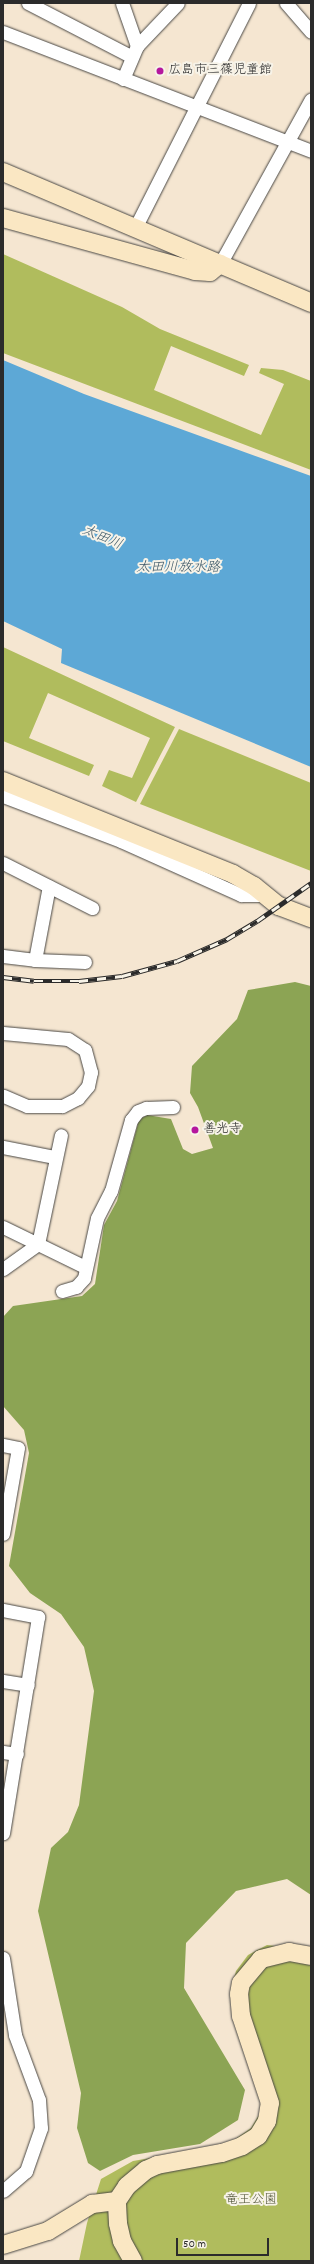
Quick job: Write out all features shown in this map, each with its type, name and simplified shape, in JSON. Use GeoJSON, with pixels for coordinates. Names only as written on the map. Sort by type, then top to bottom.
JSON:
{"type":"FeatureCollection","features":[{"type":"Feature","properties":{"kind":"street"},"geometry":{"type":"LineString","coordinates":[[28,3],[135,52]]}},
{"type":"Feature","properties":{"kind":"street"},"geometry":{"type":"LineString","coordinates":[[122,3],[135,52]]}},
{"type":"Feature","properties":{"kind":"street"},"geometry":{"type":"LineString","coordinates":[[123,79],[135,52],[178,3]]}},
{"type":"Feature","properties":{"kind":"street"},"geometry":{"type":"LineString","coordinates":[[135,228],[196,106],[250,3]]}},
{"type":"Feature","properties":{"kind":"street"},"geometry":{"type":"LineString","coordinates":[[286,3],[311,32]]}},
{"type":"Feature","properties":{"kind":"street"},"geometry":{"type":"LineString","coordinates":[[3,32],[311,150]]}},
{"type":"Feature","properties":{"kind":"street"},"geometry":{"type":"LineString","coordinates":[[3,219],[195,271],[210,272],[220,264],[311,99]]}},
{"type":"Feature","properties":{"kind":"street"},"geometry":{"type":"LineString","coordinates":[[3,172],[220,264],[310,300]]}},
{"type":"Feature","properties":{"kind":"street"},"geometry":{"type":"LineString","coordinates":[[3,781],[72,816]]}},
{"type":"Feature","properties":{"kind":"street"},"geometry":{"type":"LineString","coordinates":[[3,796],[72,816],[233,874],[289,912],[311,918]]}},
{"type":"Feature","properties":{"kind":"street"},"geometry":{"type":"LineString","coordinates":[[3,863],[92,908]]}},
{"type":"Feature","properties":{"kind":"street"},"geometry":{"type":"LineString","coordinates":[[35,960],[49,886]]}},
{"type":"Feature","properties":{"kind":"street"},"geometry":{"type":"LineString","coordinates":[[3,956],[35,960],[85,962]]}},
{"type":"Feature","properties":{"kind":"street"},"geometry":{"type":"LineString","coordinates":[[3,1033],[68,1039],[85,1050],[91,1072],[88,1086],[78,1098],[62,1106],[27,1106],[3,1096]]}},
{"type":"Feature","properties":{"kind":"street"},"geometry":{"type":"LineString","coordinates":[[62,1291],[76,1287],[84,1278],[85,1267],[97,1218],[111,1190],[131,1120],[138,1111],[146,1108],[173,1107]]}},
{"type":"Feature","properties":{"kind":"street"},"geometry":{"type":"LineString","coordinates":[[3,1268],[38,1244],[55,1157],[61,1135]]}},
{"type":"Feature","properties":{"kind":"street"},"geometry":{"type":"LineString","coordinates":[[3,1147],[55,1157]]}},
{"type":"Feature","properties":{"kind":"street"},"geometry":{"type":"LineString","coordinates":[[3,1227],[85,1267]]}},
{"type":"Feature","properties":{"kind":"street"},"geometry":{"type":"LineString","coordinates":[[3,1445],[18,1448],[3,1534]]}},
{"type":"Feature","properties":{"kind":"street"},"geometry":{"type":"LineString","coordinates":[[3,1610],[38,1617],[17,1754],[4,1826]]}},
{"type":"Feature","properties":{"kind":"street"},"geometry":{"type":"LineString","coordinates":[[3,1681],[28,1685]]}},
{"type":"Feature","properties":{"kind":"street"},"geometry":{"type":"LineString","coordinates":[[3,1752],[17,1754]]}},
{"type":"Feature","properties":{"kind":"street"},"geometry":{"type":"LineString","coordinates":[[3,2245],[48,2231],[92,2204],[116,2200],[146,2170],[185,2158],[222,2153],[242,2146],[258,2136],[267,2121],[270,2103],[266,2084],[241,2016],[239,1994],[241,1983],[261,1959],[289,1952],[311,1956]]}},
{"type":"Feature","properties":{"kind":"street"},"geometry":{"type":"LineString","coordinates":[[3,1958],[9,2034],[39,2100],[41,2128],[26,2171],[6,2185]]}},
{"type":"Feature","properties":{"kind":"street"},"geometry":{"type":"LineString","coordinates":[[116,2200],[118,2223],[122,2241],[133,2261]]}},
{"type":"Feature","properties":{"kind":"green space"},"geometry":{"type":"Polygon","coordinates":[[[3,254],[122,307],[160,329],[249,365],[244,376],[171,346],[154,390],[261,435],[284,384],[259,373],[261,368],[283,370],[311,381],[311,470],[3,353],[3,254]]]}},
{"type":"Feature","properties":{"kind":"green space"},"geometry":{"type":"Polygon","coordinates":[[[3,647],[175,727],[136,802],[102,786],[109,770],[132,778],[150,738],[48,693],[29,738],[94,765],[89,776],[3,741],[3,647]]]}},
{"type":"Feature","properties":{"kind":"green space"},"geometry":{"type":"Polygon","coordinates":[[[179,729],[311,783],[311,871],[140,804],[179,729]]]}},
{"type":"Feature","properties":{"kind":"green space"},"geometry":{"type":"Polygon","coordinates":[[[295,982],[311,986],[311,1895],[287,1879],[236,1891],[186,1943],[184,1988],[245,2090],[238,2120],[200,2144],[133,2155],[100,2171],[88,2163],[77,2128],[81,2093],[38,1911],[51,1848],[68,1832],[79,1805],[94,1691],[84,1647],[61,1614],[30,1593],[9,1566],[29,1453],[24,1430],[3,1406],[3,1317],[13,1306],[82,1296],[95,1284],[104,1225],[117,1201],[139,1120],[147,1115],[171,1119],[183,1149],[192,1154],[213,1148],[198,1107],[190,1093],[192,1066],[237,1019],[248,990],[295,982]]]}},
{"type":"Feature","properties":{"kind":"green space","name":"竜王公園"},"geometry":{"type":"Polygon","coordinates":[[[267,1945],[311,1950],[311,2261],[79,2261],[87,2223],[101,2179],[133,2161],[227,2145],[251,2128],[260,2113],[262,2094],[232,2008],[231,1989],[236,1971],[248,1955],[267,1945]]]}},
{"type":"Feature","properties":{"kind":"water","name":"太田川放水路"},"geometry":{"type":"Polygon","coordinates":[[[3,360],[84,394],[311,476],[311,767],[61,663],[62,649],[3,621],[3,360]]]}},
{"type":"Feature","properties":{"kind":"railway"},"geometry":{"type":"LineString","coordinates":[[3,977],[34,981],[79,981],[122,976],[177,961],[227,939],[257,921],[311,883]]}},
{"type":"Feature","properties":{"kind":"place","name":"広島市三篠児童館"},"geometry":{"type":"Point","coordinates":[160,71]}},
{"type":"Feature","properties":{"kind":"place","name":"善光寺"},"geometry":{"type":"Point","coordinates":[195,1130]}},
{"type":"Feature","properties":{"kind":"water label","name":"太田川"},"geometry":{"type":"Point","coordinates":[102,538]}}]}
